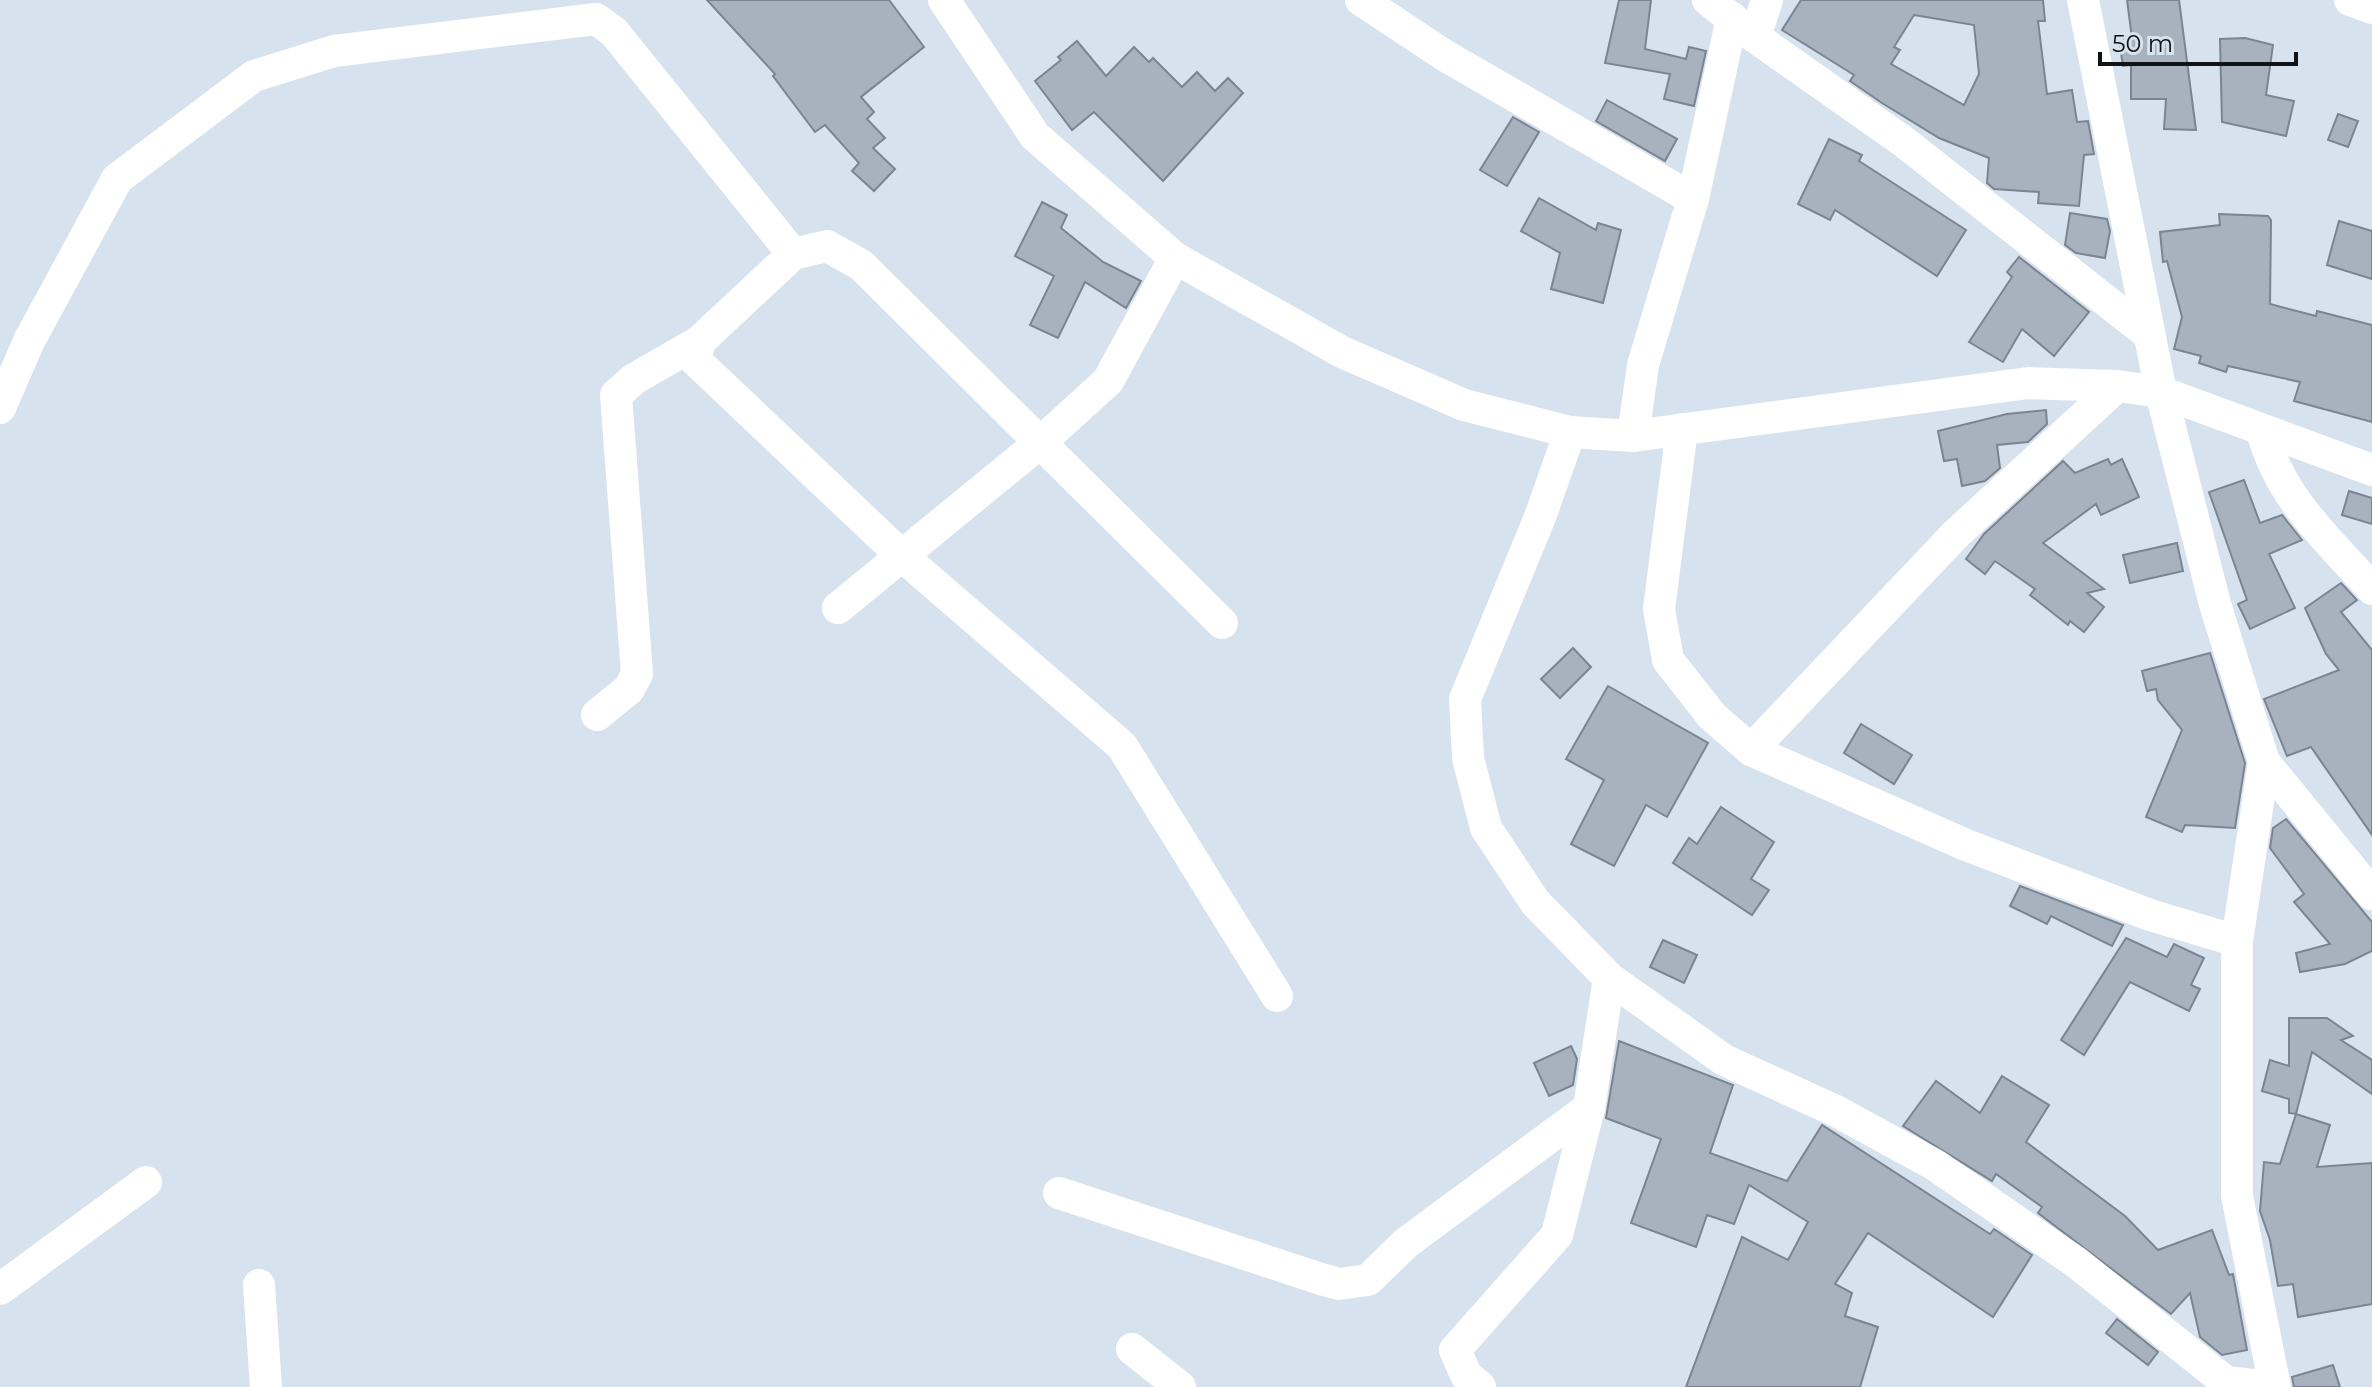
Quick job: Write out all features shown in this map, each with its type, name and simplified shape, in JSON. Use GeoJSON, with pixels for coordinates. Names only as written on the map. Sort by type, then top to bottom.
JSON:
{"type":"FeatureCollection","features":[{"type":"Feature","properties":{"kind":"street"},"geometry":{"type":"LineString","coordinates":[[944,0],[1035,136],[1175,258],[1342,352],[1464,405],[1570,432],[1633,436],[2028,383],[2117,386],[2161,392],[2372,470]]}},
{"type":"Feature","properties":{"kind":"street"},"geometry":{"type":"LineString","coordinates":[[1361,0],[1444,55],[1693,199]]}},
{"type":"Feature","properties":{"kind":"street"},"geometry":{"type":"LineString","coordinates":[[1633,436],[1643,365],[1693,199],[1732,19],[1767,0]]}},
{"type":"Feature","properties":{"kind":"street"},"geometry":{"type":"LineString","coordinates":[[2083,0],[2161,392],[2215,604],[2264,762],[2372,894]]}},
{"type":"Feature","properties":{"kind":"street"},"geometry":{"type":"LineString","coordinates":[[2350,0],[2372,8]]}},
{"type":"Feature","properties":{"kind":"street"},"geometry":{"type":"LineString","coordinates":[[0,408],[29,341],[117,179],[254,76],[334,51],[596,19],[614,32],[793,254]]}},
{"type":"Feature","properties":{"kind":"street"},"geometry":{"type":"LineString","coordinates":[[1732,19],[1904,142],[2147,333]]}},
{"type":"Feature","properties":{"kind":"street"},"geometry":{"type":"LineString","coordinates":[[597,715],[629,689],[637,674],[616,395],[634,379],[700,341],[793,254],[827,246],[861,265],[1042,441],[1222,623]]}},
{"type":"Feature","properties":{"kind":"street"},"geometry":{"type":"LineString","coordinates":[[838,608],[1042,441],[1108,381],[1175,258]]}},
{"type":"Feature","properties":{"kind":"street"},"geometry":{"type":"LineString","coordinates":[[700,341],[695,360],[902,556],[1122,746],[1277,996]]}},
{"type":"Feature","properties":{"kind":"street"},"geometry":{"type":"LineString","coordinates":[[1751,750],[1955,535],[2117,386]]}},
{"type":"Feature","properties":{"kind":"street"},"geometry":{"type":"LineString","coordinates":[[1682,429],[1659,609],[1668,660],[1712,716],[1751,750],[1966,845],[2150,915],[2237,941]]}},
{"type":"Feature","properties":{"kind":"street"},"geometry":{"type":"LineString","coordinates":[[2262,431],[2271,466],[2288,494],[2372,589]]}},
{"type":"Feature","properties":{"kind":"street"},"geometry":{"type":"LineString","coordinates":[[1570,432],[1540,517],[1465,699],[1468,758],[1486,828],[1535,902],[1609,978],[1724,1060],[1836,1111],[1935,1165],[2077,1263],[2224,1384],[2273,1387],[2237,1196],[2237,941],[2264,762]]}},
{"type":"Feature","properties":{"kind":"street"},"geometry":{"type":"LineString","coordinates":[[1480,1387],[1466,1375],[1455,1350],[1557,1235],[1589,1108],[1609,978]]}},
{"type":"Feature","properties":{"kind":"street"},"geometry":{"type":"LineString","coordinates":[[1059,1193],[1321,1279],[1339,1284],[1368,1280],[1406,1243],[1589,1108]]}},
{"type":"Feature","properties":{"kind":"street"},"geometry":{"type":"LineString","coordinates":[[0,1289],[146,1182]]}},
{"type":"Feature","properties":{"kind":"street"},"geometry":{"type":"LineString","coordinates":[[259,1285],[266,1387]]}},
{"type":"Feature","properties":{"kind":"street"},"geometry":{"type":"LineString","coordinates":[[1132,1349],[1180,1387]]}},
{"type":"Feature","properties":{"kind":"building"},"geometry":{"type":"Polygon","coordinates":[[[707,0],[889,0],[924,47],[861,97],[874,112],[867,119],[885,138],[873,148],[895,169],[874,191],[852,171],[859,163],[825,125],[815,132],[773,76],[775,74],[707,0]]]}},
{"type":"Feature","properties":{"kind":"building"},"geometry":{"type":"Polygon","coordinates":[[[1619,0],[1651,0],[1645,49],[1686,59],[1689,47],[1706,51],[1694,106],[1664,99],[1670,74],[1605,63],[1619,0]]]}},
{"type":"Feature","properties":{"kind":"building"},"geometry":{"type":"Polygon","coordinates":[[[1801,0],[2043,0],[2045,21],[2038,21],[2047,94],[2072,90],[2077,122],[2088,121],[2094,154],[2084,155],[2079,206],[2038,203],[2039,192],[1994,189],[1987,183],[1989,158],[1939,138],[1882,103],[1850,81],[1854,75],[1782,30],[1801,0]],[[1914,15],[1894,47],[1900,50],[1891,64],[1964,105],[1979,74],[1974,25],[1914,15]]]}},
{"type":"Feature","properties":{"kind":"building"},"geometry":{"type":"Polygon","coordinates":[[[2127,0],[2179,0],[2196,130],[2164,129],[2166,99],[2131,99],[2131,65],[2123,66],[2119,40],[2132,38],[2127,0]]]}},
{"type":"Feature","properties":{"kind":"building"},"geometry":{"type":"Polygon","coordinates":[[[2245,38],[2273,45],[2266,95],[2294,101],[2286,136],[2222,122],[2220,39],[2245,38]]]}},
{"type":"Feature","properties":{"kind":"building"},"geometry":{"type":"Polygon","coordinates":[[[1077,41],[1106,76],[1134,47],[1149,62],[1153,58],[1182,87],[1197,72],[1215,91],[1228,78],[1243,93],[1163,181],[1094,112],[1072,130],[1035,81],[1061,60],[1058,57],[1077,41]]]}},
{"type":"Feature","properties":{"kind":"building"},"geometry":{"type":"Polygon","coordinates":[[[1607,100],[1677,139],[1665,161],[1596,121],[1607,100]]]}},
{"type":"Feature","properties":{"kind":"building"},"geometry":{"type":"Polygon","coordinates":[[[2338,114],[2358,121],[2348,147],[2328,140],[2338,114]]]}},
{"type":"Feature","properties":{"kind":"building"},"geometry":{"type":"Polygon","coordinates":[[[1513,117],[1539,132],[1507,186],[1480,170],[1513,117]]]}},
{"type":"Feature","properties":{"kind":"building"},"geometry":{"type":"Polygon","coordinates":[[[1829,139],[1862,155],[1859,161],[1966,230],[1937,276],[1835,210],[1830,220],[1798,204],[1829,139]]]}},
{"type":"Feature","properties":{"kind":"building"},"geometry":{"type":"Polygon","coordinates":[[[1539,198],[1596,230],[1598,223],[1621,230],[1603,303],[1551,289],[1560,253],[1521,231],[1539,198]]]}},
{"type":"Feature","properties":{"kind":"building"},"geometry":{"type":"Polygon","coordinates":[[[1042,202],[1067,215],[1061,228],[1103,262],[1141,281],[1126,308],[1085,282],[1058,338],[1030,325],[1054,276],[1015,256],[1042,202]]]}},
{"type":"Feature","properties":{"kind":"building"},"geometry":{"type":"Polygon","coordinates":[[[2070,213],[2107,219],[2110,231],[2105,258],[2076,253],[2065,245],[2070,213]]]}},
{"type":"Feature","properties":{"kind":"building"},"geometry":{"type":"Polygon","coordinates":[[[2219,214],[2268,216],[2271,220],[2270,304],[2316,316],[2317,311],[2372,325],[2372,422],[2294,401],[2300,382],[2228,366],[2226,372],[2199,363],[2201,356],[2174,349],[2182,317],[2167,261],[2163,262],[2160,232],[2220,225],[2219,214]]]}},
{"type":"Feature","properties":{"kind":"building"},"geometry":{"type":"Polygon","coordinates":[[[2339,221],[2372,231],[2372,279],[2327,265],[2339,221]]]}},
{"type":"Feature","properties":{"kind":"building"},"geometry":{"type":"Polygon","coordinates":[[[2019,257],[2089,312],[2054,356],[2022,329],[2003,362],[1969,342],[2012,277],[2007,272],[2019,257]]]}},
{"type":"Feature","properties":{"kind":"building"},"geometry":{"type":"Polygon","coordinates":[[[2046,410],[2047,424],[2028,442],[1997,445],[2000,468],[1985,481],[1962,486],[1957,459],[1944,461],[1938,431],[2007,414],[2046,410]]]}},
{"type":"Feature","properties":{"kind":"building"},"geometry":{"type":"Polygon","coordinates":[[[2108,459],[2111,465],[2122,459],[2139,497],[2101,515],[2096,504],[2043,543],[2104,589],[2087,593],[2104,607],[2084,632],[2070,621],[2068,625],[2030,595],[2035,589],[1995,561],[1985,574],[1966,559],[1984,534],[2063,461],[2075,473],[2108,459]]]}},
{"type":"Feature","properties":{"kind":"building"},"geometry":{"type":"Polygon","coordinates":[[[2244,480],[2260,523],[2282,515],[2302,540],[2269,554],[2295,608],[2250,629],[2238,604],[2247,600],[2209,492],[2244,480]]]}},
{"type":"Feature","properties":{"kind":"building"},"geometry":{"type":"Polygon","coordinates":[[[2349,491],[2372,498],[2372,524],[2342,515],[2349,491]]]}},
{"type":"Feature","properties":{"kind":"building"},"geometry":{"type":"Polygon","coordinates":[[[2177,543],[2183,571],[2130,583],[2123,555],[2177,543]]]}},
{"type":"Feature","properties":{"kind":"building"},"geometry":{"type":"Polygon","coordinates":[[[2341,583],[2357,600],[2341,612],[2372,650],[2372,835],[2311,747],[2287,756],[2264,699],[2339,670],[2326,654],[2305,608],[2341,583]]]}},
{"type":"Feature","properties":{"kind":"building"},"geometry":{"type":"Polygon","coordinates":[[[1573,648],[1591,667],[1560,698],[1541,679],[1573,648]]]}},
{"type":"Feature","properties":{"kind":"building"},"geometry":{"type":"Polygon","coordinates":[[[2210,653],[2245,763],[2235,828],[2185,825],[2182,832],[2146,817],[2182,730],[2158,700],[2156,689],[2147,691],[2142,671],[2210,653]]]}},
{"type":"Feature","properties":{"kind":"building"},"geometry":{"type":"Polygon","coordinates":[[[1608,686],[1708,743],[1667,817],[1646,805],[1614,866],[1571,844],[1604,780],[1566,759],[1608,686]]]}},
{"type":"Feature","properties":{"kind":"building"},"geometry":{"type":"Polygon","coordinates":[[[1861,724],[1912,755],[1894,784],[1844,753],[1861,724]]]}},
{"type":"Feature","properties":{"kind":"building"},"geometry":{"type":"Polygon","coordinates":[[[1721,807],[1774,842],[1751,879],[1769,890],[1752,915],[1673,863],[1689,838],[1697,844],[1721,807]]]}},
{"type":"Feature","properties":{"kind":"building"},"geometry":{"type":"Polygon","coordinates":[[[2286,819],[2372,922],[2372,951],[2345,964],[2300,972],[2296,953],[2330,944],[2294,902],[2304,894],[2270,848],[2273,828],[2286,819]]]}},
{"type":"Feature","properties":{"kind":"building"},"geometry":{"type":"Polygon","coordinates":[[[2020,886],[2123,925],[2112,946],[2051,916],[2047,924],[2010,906],[2020,886]]]}},
{"type":"Feature","properties":{"kind":"building"},"geometry":{"type":"Polygon","coordinates":[[[2126,938],[2167,957],[2174,944],[2204,958],[2191,985],[2200,989],[2189,1011],[2130,982],[2084,1055],[2061,1040],[2126,938]]]}},
{"type":"Feature","properties":{"kind":"building"},"geometry":{"type":"Polygon","coordinates":[[[1663,940],[1697,955],[1684,983],[1650,967],[1663,940]]]}},
{"type":"Feature","properties":{"kind":"building"},"geometry":{"type":"Polygon","coordinates":[[[2289,1018],[2327,1018],[2353,1036],[2341,1040],[2372,1060],[2372,1094],[2312,1052],[2296,1114],[2289,1113],[2289,1099],[2262,1091],[2270,1060],[2289,1066],[2289,1018]]]}},
{"type":"Feature","properties":{"kind":"building"},"geometry":{"type":"Polygon","coordinates":[[[1619,1041],[1733,1085],[1710,1153],[1787,1181],[1822,1125],[1990,1234],[1994,1229],[2032,1255],[1993,1317],[1868,1233],[1835,1284],[1852,1293],[1845,1316],[1878,1327],[1860,1387],[1686,1387],[1742,1237],[1788,1260],[1808,1222],[1749,1185],[1734,1224],[1707,1215],[1696,1247],[1631,1223],[1661,1139],[1606,1118],[1619,1041]]]}},
{"type":"Feature","properties":{"kind":"building"},"geometry":{"type":"Polygon","coordinates":[[[1571,1046],[1577,1059],[1573,1085],[1549,1096],[1534,1063],[1571,1046]]]}},
{"type":"Feature","properties":{"kind":"building"},"geometry":{"type":"Polygon","coordinates":[[[2002,1076],[2049,1105],[2026,1142],[2125,1216],[2158,1250],[2212,1230],[2229,1275],[2233,1274],[2247,1350],[2222,1355],[2200,1337],[2190,1293],[2171,1314],[2038,1213],[2042,1207],[1996,1174],[1992,1181],[1903,1126],[1936,1081],[1980,1113],[2002,1076]]]}},
{"type":"Feature","properties":{"kind":"building"},"geometry":{"type":"Polygon","coordinates":[[[2296,1114],[2330,1125],[2317,1167],[2372,1163],[2372,1304],[2298,1317],[2293,1284],[2278,1286],[2270,1240],[2260,1211],[2264,1162],[2280,1164],[2296,1114]]]}},
{"type":"Feature","properties":{"kind":"building"},"geometry":{"type":"Polygon","coordinates":[[[2117,1319],[2158,1352],[2148,1365],[2106,1333],[2117,1319]]]}},
{"type":"Feature","properties":{"kind":"building"},"geometry":{"type":"Polygon","coordinates":[[[2333,1365],[2340,1387],[2294,1387],[2292,1377],[2333,1365]]]}}]}
